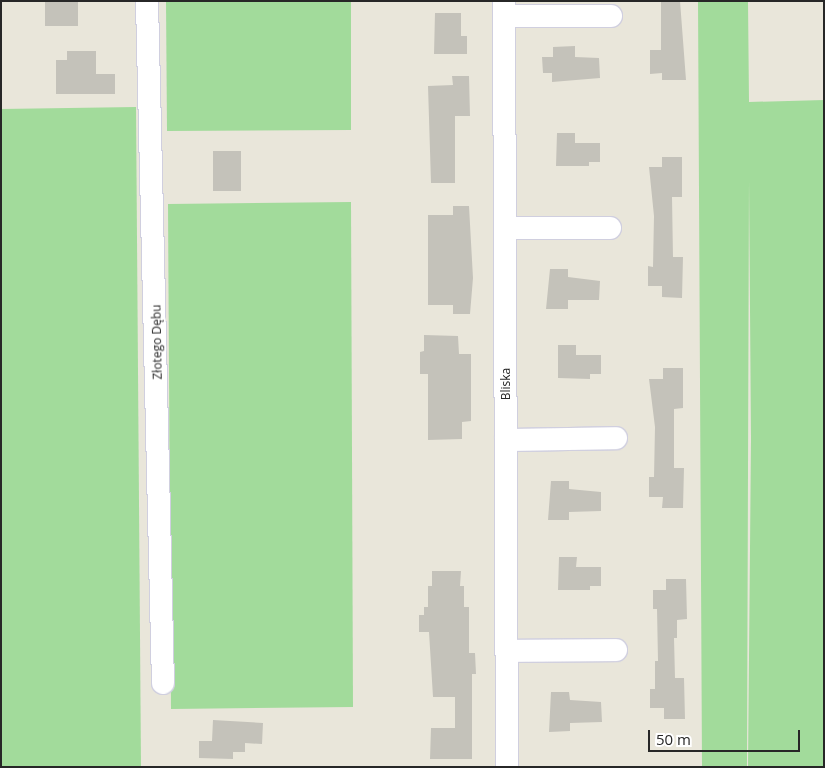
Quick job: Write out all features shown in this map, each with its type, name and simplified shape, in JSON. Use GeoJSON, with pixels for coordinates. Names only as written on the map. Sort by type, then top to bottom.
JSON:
{"type":"FeatureCollection","features":[{"type":"Feature","properties":{"kind":"street","name":"Złotego Dębu"},"geometry":{"type":"LineString","coordinates":[[148,1],[163,683]]}},
{"type":"Feature","properties":{"kind":"street"},"geometry":{"type":"LineString","coordinates":[[504,9],[611,16]]}},
{"type":"Feature","properties":{"kind":"street","name":"Bliska"},"geometry":{"type":"LineString","coordinates":[[504,9],[507,767]]}},
{"type":"Feature","properties":{"kind":"street"},"geometry":{"type":"LineString","coordinates":[[505,228],[610,228]]}},
{"type":"Feature","properties":{"kind":"street"},"geometry":{"type":"LineString","coordinates":[[506,440],[616,438]]}},
{"type":"Feature","properties":{"kind":"street"},"geometry":{"type":"LineString","coordinates":[[507,651],[616,650]]}},
{"type":"Feature","properties":{"kind":"green space"},"geometry":{"type":"Polygon","coordinates":[[[166,1],[351,1],[351,130],[167,131],[166,1]]]}},
{"type":"Feature","properties":{"kind":"green space"},"geometry":{"type":"Polygon","coordinates":[[[698,1],[748,1],[749,102],[824,100],[824,767],[748,767],[751,439],[749,179],[747,767],[702,767],[698,1]]]}},
{"type":"Feature","properties":{"kind":"green space"},"geometry":{"type":"Polygon","coordinates":[[[136,107],[141,767],[1,767],[1,109],[136,107]]]}},
{"type":"Feature","properties":{"kind":"green space"},"geometry":{"type":"Polygon","coordinates":[[[351,202],[353,707],[171,709],[168,204],[351,202]]]}},
{"type":"Feature","properties":{"kind":"building"},"geometry":{"type":"Polygon","coordinates":[[[45,1],[78,1],[78,26],[45,26],[45,1]]]}},
{"type":"Feature","properties":{"kind":"building"},"geometry":{"type":"Polygon","coordinates":[[[661,1],[680,1],[686,80],[662,80],[662,73],[650,74],[650,50],[661,50],[661,1]]]}},
{"type":"Feature","properties":{"kind":"building"},"geometry":{"type":"Polygon","coordinates":[[[435,13],[461,13],[461,36],[467,36],[467,54],[434,54],[435,13]]]}},
{"type":"Feature","properties":{"kind":"building"},"geometry":{"type":"Polygon","coordinates":[[[575,46],[575,57],[599,58],[600,78],[552,82],[552,73],[543,73],[542,57],[553,57],[553,47],[575,46]]]}},
{"type":"Feature","properties":{"kind":"building"},"geometry":{"type":"Polygon","coordinates":[[[67,51],[96,51],[96,74],[115,74],[115,94],[56,94],[56,60],[67,60],[67,51]]]}},
{"type":"Feature","properties":{"kind":"building"},"geometry":{"type":"Polygon","coordinates":[[[452,76],[469,76],[470,116],[455,116],[455,183],[431,183],[428,86],[453,85],[452,76]]]}},
{"type":"Feature","properties":{"kind":"building"},"geometry":{"type":"Polygon","coordinates":[[[557,133],[575,133],[575,143],[600,143],[600,162],[589,162],[589,166],[556,166],[557,133]]]}},
{"type":"Feature","properties":{"kind":"building"},"geometry":{"type":"Polygon","coordinates":[[[213,151],[241,151],[241,191],[213,191],[213,151]]]}},
{"type":"Feature","properties":{"kind":"building"},"geometry":{"type":"Polygon","coordinates":[[[662,157],[682,157],[682,197],[672,197],[673,257],[683,257],[682,298],[662,297],[662,286],[648,286],[648,266],[653,267],[654,216],[649,167],[662,167],[662,157]]]}},
{"type":"Feature","properties":{"kind":"building"},"geometry":{"type":"Polygon","coordinates":[[[453,206],[469,206],[473,278],[470,314],[453,314],[453,305],[428,305],[428,215],[453,215],[453,206]]]}},
{"type":"Feature","properties":{"kind":"building"},"geometry":{"type":"Polygon","coordinates":[[[550,269],[568,269],[568,277],[600,281],[599,300],[568,300],[568,309],[546,309],[550,269]]]}},
{"type":"Feature","properties":{"kind":"building"},"geometry":{"type":"Polygon","coordinates":[[[424,335],[458,336],[459,354],[471,354],[471,421],[462,422],[462,439],[428,440],[428,374],[420,374],[420,352],[424,351],[424,335]]]}},
{"type":"Feature","properties":{"kind":"building"},"geometry":{"type":"Polygon","coordinates":[[[558,345],[576,345],[576,355],[601,355],[601,374],[590,374],[590,379],[558,378],[558,345]]]}},
{"type":"Feature","properties":{"kind":"building"},"geometry":{"type":"Polygon","coordinates":[[[663,368],[683,368],[683,408],[674,409],[674,468],[684,468],[683,508],[662,508],[663,497],[649,497],[649,477],[654,477],[655,427],[649,379],[663,379],[663,368]]]}},
{"type":"Feature","properties":{"kind":"building"},"geometry":{"type":"Polygon","coordinates":[[[551,481],[569,481],[569,489],[601,492],[601,511],[569,512],[569,520],[548,520],[551,481]]]}},
{"type":"Feature","properties":{"kind":"building"},"geometry":{"type":"Polygon","coordinates":[[[559,557],[577,557],[576,567],[601,567],[601,586],[590,586],[590,590],[558,590],[559,557]]]}},
{"type":"Feature","properties":{"kind":"building"},"geometry":{"type":"Polygon","coordinates":[[[432,571],[461,571],[460,586],[464,586],[464,607],[469,607],[469,653],[475,653],[476,674],[472,674],[472,759],[430,759],[431,728],[455,728],[455,697],[433,697],[429,632],[419,632],[419,615],[424,615],[424,607],[428,607],[428,586],[432,586],[432,571]]]}},
{"type":"Feature","properties":{"kind":"building"},"geometry":{"type":"Polygon","coordinates":[[[666,579],[686,579],[687,619],[677,620],[677,638],[674,638],[675,678],[684,678],[685,719],[664,719],[664,708],[650,708],[650,689],[655,689],[655,661],[658,661],[657,609],[653,609],[653,590],[666,590],[666,579]]]}},
{"type":"Feature","properties":{"kind":"building"},"geometry":{"type":"Polygon","coordinates":[[[551,692],[569,692],[570,700],[601,702],[602,722],[570,723],[570,731],[549,732],[551,692]]]}},
{"type":"Feature","properties":{"kind":"building"},"geometry":{"type":"Polygon","coordinates":[[[213,720],[263,723],[262,744],[245,743],[245,752],[233,752],[233,759],[199,758],[199,741],[212,741],[213,720]]]}}]}
